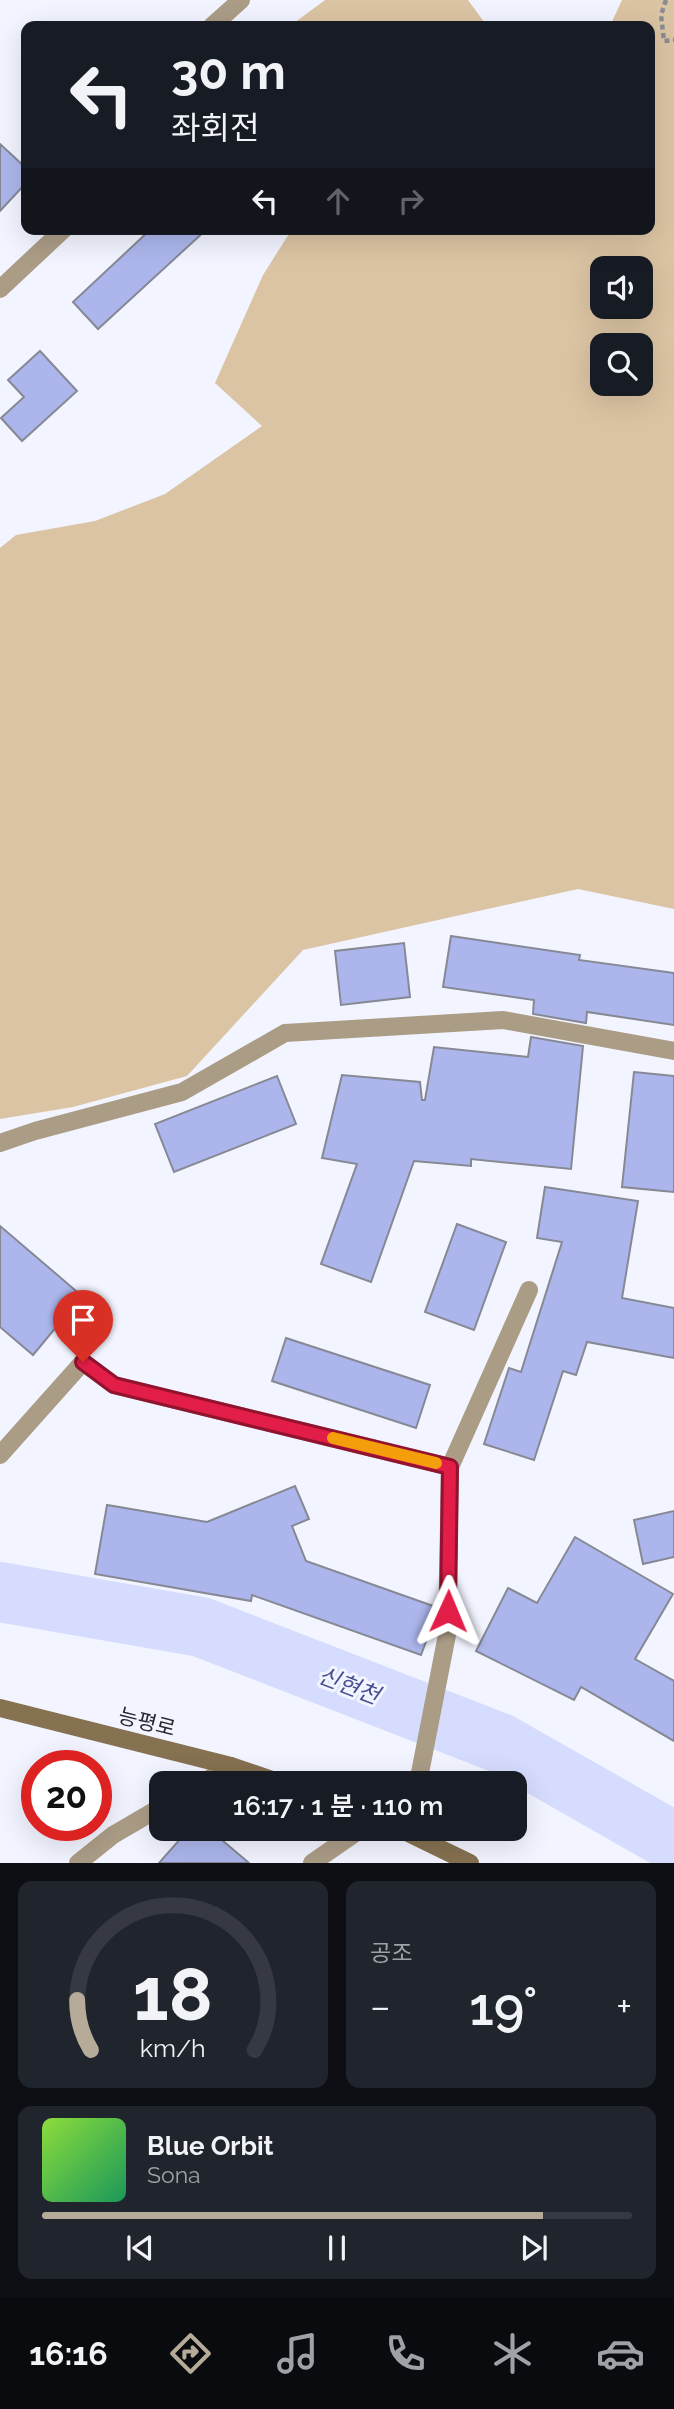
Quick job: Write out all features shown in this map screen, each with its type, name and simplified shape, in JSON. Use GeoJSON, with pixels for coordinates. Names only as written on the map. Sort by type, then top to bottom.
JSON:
{"type":"FeatureCollection","features":[{"type":"Feature","properties":{"kind":"main road","name":"능평로"},"geometry":{"type":"LineString","coordinates":[[0,1708],[246,1771]]}},
{"type":"Feature","properties":{"kind":"main road"},"geometry":{"type":"LineString","coordinates":[[426,1841],[470,1863]]}},
{"type":"Feature","properties":{"kind":"lane"},"geometry":{"type":"LineString","coordinates":[[218,21],[241,0]]}},
{"type":"Feature","properties":{"kind":"lane"},"geometry":{"type":"LineString","coordinates":[[0,289],[58,235]]}},
{"type":"Feature","properties":{"kind":"lane"},"geometry":{"type":"LineString","coordinates":[[0,1143],[35,1131],[182,1092],[285,1033],[503,1020],[674,1051]]}},
{"type":"Feature","properties":{"kind":"lane"},"geometry":{"type":"LineString","coordinates":[[420,1771],[447,1635],[450,1467],[529,1290]]}},
{"type":"Feature","properties":{"kind":"lane"},"geometry":{"type":"LineString","coordinates":[[0,1455],[83,1362],[114,1385],[450,1467]]}},
{"type":"Feature","properties":{"kind":"lane"},"geometry":{"type":"LineString","coordinates":[[222,1771],[231,1766]]}},
{"type":"Feature","properties":{"kind":"lane"},"geometry":{"type":"LineString","coordinates":[[78,1863],[113,1835],[149,1814]]}},
{"type":"Feature","properties":{"kind":"lane"},"geometry":{"type":"LineString","coordinates":[[312,1863],[344,1841]]}},
{"type":"Feature","properties":{"kind":"path"},"geometry":{"type":"LineString","coordinates":[[666,0],[661,15],[664,41],[674,40]]}},
{"type":"Feature","properties":{"kind":"shaded area"},"geometry":{"type":"Polygon","coordinates":[[[325,0],[468,0],[483,21],[297,21],[325,0]]]}},
{"type":"Feature","properties":{"kind":"shaded area"},"geometry":{"type":"Polygon","coordinates":[[[622,0],[674,0],[674,909],[578,889],[303,950],[187,1076],[73,1107],[0,1119],[0,548],[16,535],[95,521],[165,494],[262,426],[215,383],[263,275],[288,235],[655,235],[655,21],[612,21],[622,0]]]}},
{"type":"Feature","properties":{"kind":"building"},"geometry":{"type":"Polygon","coordinates":[[[0,144],[21,163],[21,188],[0,211],[0,144]]]}},
{"type":"Feature","properties":{"kind":"building"},"geometry":{"type":"Polygon","coordinates":[[[145,235],[200,235],[98,329],[73,302],[145,235]]]}},
{"type":"Feature","properties":{"kind":"building"},"geometry":{"type":"Polygon","coordinates":[[[40,351],[77,391],[22,441],[1,418],[24,397],[8,380],[40,351]]]}},
{"type":"Feature","properties":{"kind":"building"},"geometry":{"type":"Polygon","coordinates":[[[451,936],[580,955],[579,960],[674,973],[674,1025],[587,1012],[586,1023],[533,1014],[534,1000],[443,987],[451,936]]]}},
{"type":"Feature","properties":{"kind":"building"},"geometry":{"type":"Polygon","coordinates":[[[404,943],[410,997],[341,1005],[335,951],[404,943]]]}},
{"type":"Feature","properties":{"kind":"building"},"geometry":{"type":"Polygon","coordinates":[[[531,1037],[583,1046],[571,1169],[471,1159],[471,1166],[414,1161],[371,1282],[321,1264],[357,1164],[322,1158],[342,1075],[420,1082],[422,1100],[425,1100],[434,1047],[528,1057],[531,1037]]]}},
{"type":"Feature","properties":{"kind":"building"},"geometry":{"type":"Polygon","coordinates":[[[634,1072],[674,1076],[674,1192],[622,1187],[634,1072]]]}},
{"type":"Feature","properties":{"kind":"building"},"geometry":{"type":"Polygon","coordinates":[[[277,1076],[296,1124],[174,1172],[155,1124],[277,1076]]]}},
{"type":"Feature","properties":{"kind":"building"},"geometry":{"type":"Polygon","coordinates":[[[545,1187],[638,1201],[622,1298],[674,1308],[674,1358],[587,1342],[576,1375],[563,1371],[534,1460],[484,1444],[509,1368],[521,1372],[562,1242],[537,1238],[545,1187]]]}},
{"type":"Feature","properties":{"kind":"building"},"geometry":{"type":"Polygon","coordinates":[[[457,1224],[506,1242],[474,1330],[425,1312],[457,1224]]]}},
{"type":"Feature","properties":{"kind":"building"},"geometry":{"type":"Polygon","coordinates":[[[0,1226],[82,1296],[33,1355],[0,1327],[0,1226]]]}},
{"type":"Feature","properties":{"kind":"building"},"geometry":{"type":"Polygon","coordinates":[[[286,1338],[430,1385],[416,1428],[272,1381],[286,1338]]]}},
{"type":"Feature","properties":{"kind":"building"},"geometry":{"type":"Polygon","coordinates":[[[295,1486],[309,1519],[292,1526],[306,1561],[436,1607],[436,1615],[421,1655],[252,1595],[251,1601],[95,1574],[107,1505],[207,1522],[295,1486]]]}},
{"type":"Feature","properties":{"kind":"building"},"geometry":{"type":"Polygon","coordinates":[[[674,1511],[674,1557],[643,1564],[634,1520],[674,1511]]]}},
{"type":"Feature","properties":{"kind":"building"},"geometry":{"type":"Polygon","coordinates":[[[575,1537],[673,1594],[635,1659],[674,1681],[674,1741],[581,1687],[574,1700],[476,1651],[508,1588],[537,1603],[575,1537]]]}},
{"type":"Feature","properties":{"kind":"building"},"geometry":{"type":"Polygon","coordinates":[[[178,1841],[223,1841],[249,1863],[159,1863],[178,1841]]]}},
{"type":"Feature","properties":{"kind":"waterway","name":"신현천"},"geometry":{"type":"LineString","coordinates":[[0,1592],[201,1627],[500,1743],[674,1842]]}},
{"type":"Feature","properties":{"kind":"slow traffic"},"geometry":{"type":"LineString","coordinates":[[333,1438],[436,1463]]}},
{"type":"Feature","properties":{"kind":"route"},"geometry":{"type":"LineString","coordinates":[[83,1362],[114,1385],[450,1467],[448,1611]]}}]}
